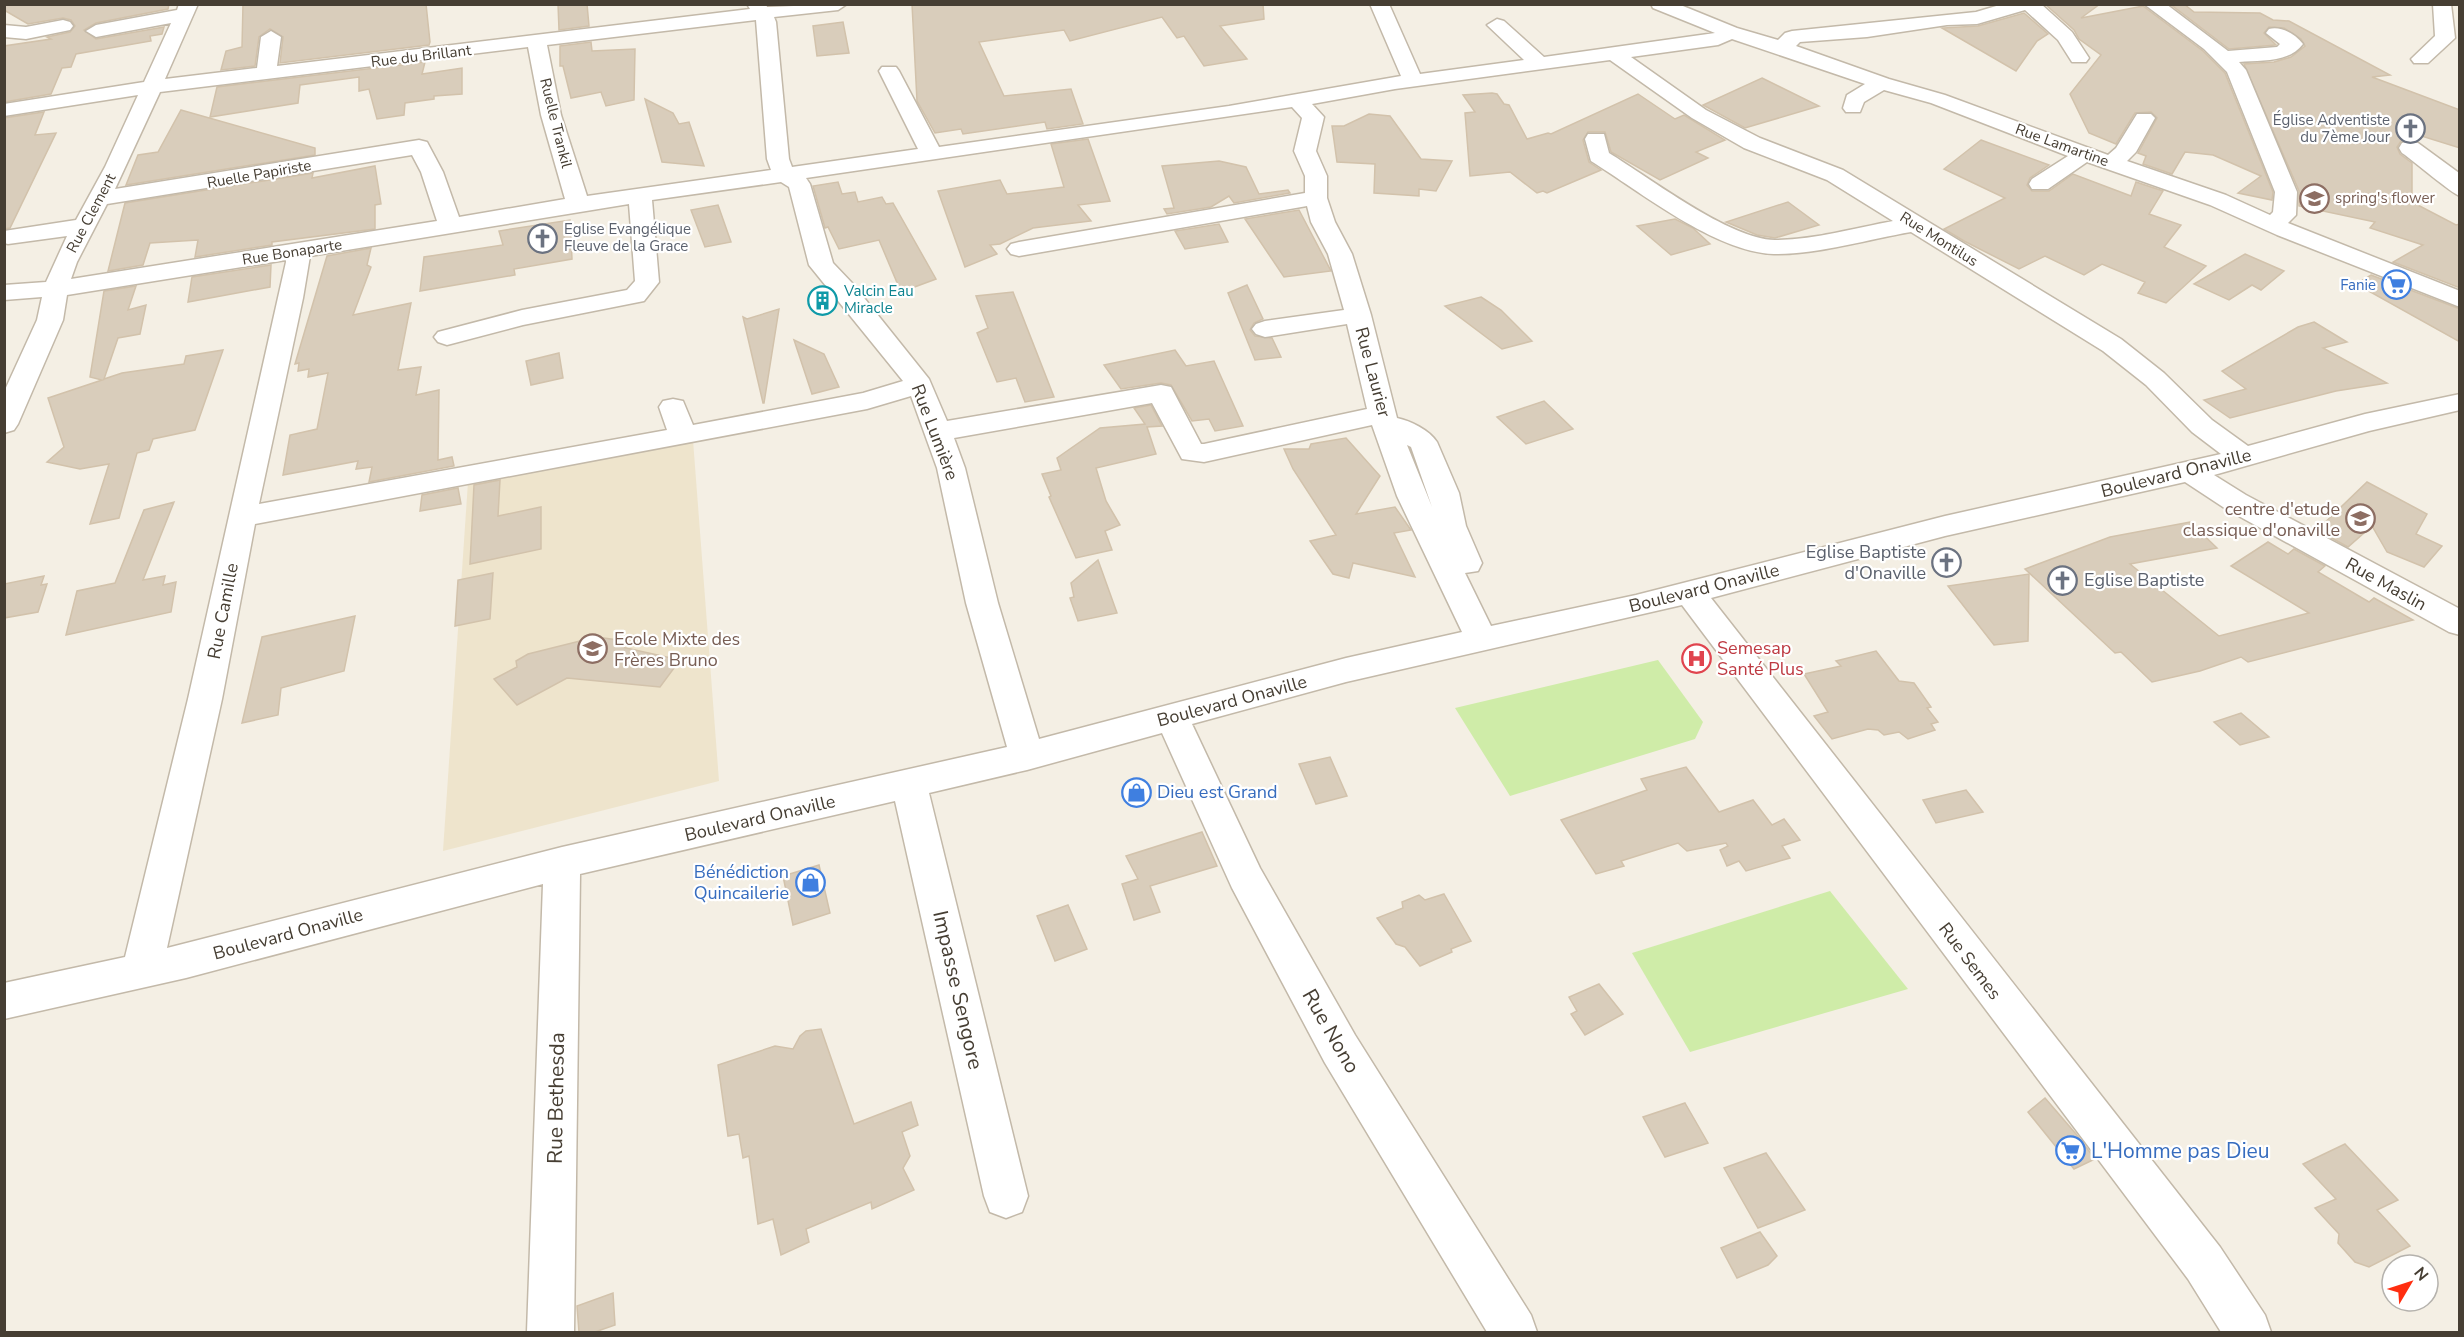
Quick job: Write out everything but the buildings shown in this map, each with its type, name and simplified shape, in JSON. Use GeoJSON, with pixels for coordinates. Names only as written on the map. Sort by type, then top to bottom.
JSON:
{"type":"FeatureCollection","features":[{"type":"Feature","properties":{"kind":"street","name":"Rue du Brillant"},"geometry":{"type":"LineString","coordinates":[[4,110],[153,87],[537,42],[759,9],[838,4]]}},
{"type":"Feature","properties":{"kind":"street"},"geometry":{"type":"LineString","coordinates":[[1378,4],[1413,81]]}},
{"type":"Feature","properties":{"kind":"street","name":"Rue Lamartine"},"geometry":{"type":"LineString","coordinates":[[1660,4],[1738,34],[1786,42],[1881,83],[1938,99],[2085,154],[2218,200],[2460,300]]}},
{"type":"Feature","properties":{"kind":"street"},"geometry":{"type":"LineString","coordinates":[[1786,42],[1947,19],[1977,18],[2026,4],[2056,27],[2077,51],[2079,58]]}},
{"type":"Feature","properties":{"kind":"street"},"geometry":{"type":"LineString","coordinates":[[2153,4],[2226,57],[2243,83],[2257,126],[2286,192],[2284,214],[2273,223]]}},
{"type":"Feature","properties":{"kind":"street"},"geometry":{"type":"LineString","coordinates":[[2421,59],[2445,38],[2442,4]]}},
{"type":"Feature","properties":{"kind":"street","name":"Rue Lumière"},"geometry":{"type":"LineString","coordinates":[[759,9],[767,22],[778,159],[783,173],[799,184],[821,265],[844,289],[920,385],[951,468],[982,603],[1027,756]]}},
{"type":"Feature","properties":{"kind":"street"},"geometry":{"type":"LineString","coordinates":[[96,31],[186,10]]}},
{"type":"Feature","properties":{"kind":"street","name":"Rue Clement"},"geometry":{"type":"LineString","coordinates":[[4,424],[51,320],[56,288],[65,262],[153,87],[186,10]]}},
{"type":"Feature","properties":{"kind":"street"},"geometry":{"type":"LineString","coordinates":[[1497,25],[1540,64]]}},
{"type":"Feature","properties":{"kind":"street"},"geometry":{"type":"LineString","coordinates":[[4,31],[26,33],[63,26]]}},
{"type":"Feature","properties":{"kind":"street"},"geometry":{"type":"LineString","coordinates":[[2226,57],[2282,52],[2293,44],[2276,33]]}},
{"type":"Feature","properties":{"kind":"street","name":"Rue Bonaparte"},"geometry":{"type":"LineString","coordinates":[[4,293],[92,285],[578,204],[1297,101],[1413,81],[1738,34]]}},
{"type":"Feature","properties":{"kind":"street"},"geometry":{"type":"LineString","coordinates":[[266,73],[271,37]]}},
{"type":"Feature","properties":{"kind":"street","name":"Ruelle Trankil"},"geometry":{"type":"LineString","coordinates":[[537,42],[551,115],[578,204]]}},
{"type":"Feature","properties":{"kind":"street","name":"Rue Montilus"},"geometry":{"type":"LineString","coordinates":[[1613,53],[1699,114],[1752,142],[1835,175],[2112,345],[2155,379],[2202,426],[2244,457]]}},
{"type":"Feature","properties":{"kind":"street"},"geometry":{"type":"LineString","coordinates":[[889,71],[932,153]]}},
{"type":"Feature","properties":{"kind":"street"},"geometry":{"type":"LineString","coordinates":[[1853,108],[1854,99],[1881,83]]}},
{"type":"Feature","properties":{"kind":"street","name":"Rue Laurier"},"geometry":{"type":"LineString","coordinates":[[1297,101],[1313,117],[1305,151],[1316,176],[1316,198],[1323,222],[1340,254],[1384,419]]}},
{"type":"Feature","properties":{"kind":"street"},"geometry":{"type":"LineString","coordinates":[[2112,163],[2125,152],[2144,118]]}},
{"type":"Feature","properties":{"kind":"street","name":"Ruelle Papiriste"},"geometry":{"type":"LineString","coordinates":[[98,199],[421,143],[450,226]]}},
{"type":"Feature","properties":{"kind":"street"},"geometry":{"type":"LineString","coordinates":[[1598,147],[1717,230],[1756,245],[1776,247],[1806,244],[1914,224]]}},
{"type":"Feature","properties":{"kind":"street"},"geometry":{"type":"LineString","coordinates":[[2410,148],[2451,178],[2460,189]]}},
{"type":"Feature","properties":{"kind":"street"},"geometry":{"type":"LineString","coordinates":[[2040,184],[2085,154]]}},
{"type":"Feature","properties":{"kind":"street"},"geometry":{"type":"LineString","coordinates":[[447,337],[522,318],[636,296],[646,282],[640,196]]}},
{"type":"Feature","properties":{"kind":"street"},"geometry":{"type":"LineString","coordinates":[[1018,249],[1316,198]]}},
{"type":"Feature","properties":{"kind":"street"},"geometry":{"type":"LineString","coordinates":[[8,237],[85,226]]}},
{"type":"Feature","properties":{"kind":"street","name":"Rue Camille"},"geometry":{"type":"LineString","coordinates":[[142,970],[205,699],[242,517],[291,298],[298,262],[297,250]]}},
{"type":"Feature","properties":{"kind":"street"},"geometry":{"type":"LineString","coordinates":[[1264,329],[1358,315]]}},
{"type":"Feature","properties":{"kind":"street"},"geometry":{"type":"LineString","coordinates":[[242,517],[867,401],[920,385]]}},
{"type":"Feature","properties":{"kind":"street"},"geometry":{"type":"LineString","coordinates":[[937,432],[1161,393],[1192,453],[1204,453],[1384,419],[1423,442],[1444,493],[1451,526],[1492,638]]}},
{"type":"Feature","properties":{"kind":"street","name":"Boulevard Onaville"},"geometry":{"type":"LineString","coordinates":[[4,1001],[142,970],[562,863],[1027,756],[1346,670],[1689,592],[1945,526],[2189,472],[2365,423],[2460,402]]}},
{"type":"Feature","properties":{"kind":"street"},"geometry":{"type":"LineString","coordinates":[[673,407],[683,436]]}},
{"type":"Feature","properties":{"kind":"street","name":"Rue Maslin"},"geometry":{"type":"LineString","coordinates":[[2189,472],[2256,513],[2460,624]]}},
{"type":"Feature","properties":{"kind":"street","name":"Rue Semes"},"geometry":{"type":"LineString","coordinates":[[1689,592],[2204,1263],[2248,1332]]}},
{"type":"Feature","properties":{"kind":"street","name":"Rue Nono"},"geometry":{"type":"LineString","coordinates":[[1172,717],[1245,876],[1340,1049],[1514,1332]]}},
{"type":"Feature","properties":{"kind":"street","name":"Impasse Sengore"},"geometry":{"type":"LineString","coordinates":[[909,783],[1006,1196]]}},
{"type":"Feature","properties":{"kind":"street","name":"Rue Bethesda"},"geometry":{"type":"LineString","coordinates":[[551,1332],[562,863]]}},
{"type":"Feature","properties":{"kind":"shaded area"},"geometry":{"type":"Polygon","coordinates":[[[693,440],[719,781],[443,851],[468,482],[693,440]]]}},
{"type":"Feature","properties":{"kind":"green space"},"geometry":{"type":"Polygon","coordinates":[[[1658,660],[1703,722],[1695,739],[1510,796],[1455,708],[1658,660]]]}},
{"type":"Feature","properties":{"kind":"green space"},"geometry":{"type":"Polygon","coordinates":[[[1830,891],[1908,989],[1690,1052],[1632,953],[1830,891]]]}},
{"type":"Feature","properties":{"kind":"place","name":"Église Adventiste du 7ème Jour"},"geometry":{"type":"Point","coordinates":[2411,129]}},
{"type":"Feature","properties":{"kind":"place","name":"spring's flower"},"geometry":{"type":"Point","coordinates":[2314,198]}},
{"type":"Feature","properties":{"kind":"place","name":"Eglise Evangélique Fleuve de la Grace"},"geometry":{"type":"Point","coordinates":[543,238]}},
{"type":"Feature","properties":{"kind":"place","name":"Fanie"},"geometry":{"type":"Point","coordinates":[2397,285]}},
{"type":"Feature","properties":{"kind":"place","name":"Valcin Eau Miracle"},"geometry":{"type":"Point","coordinates":[823,300]}},
{"type":"Feature","properties":{"kind":"place","name":"centre d'etude classique d'onaville"},"geometry":{"type":"Point","coordinates":[2361,519]}},
{"type":"Feature","properties":{"kind":"place","name":"Eglise Baptiste d'Onaville"},"geometry":{"type":"Point","coordinates":[1947,562]}},
{"type":"Feature","properties":{"kind":"place","name":"Eglise Baptiste"},"geometry":{"type":"Point","coordinates":[2063,580]}},
{"type":"Feature","properties":{"kind":"place","name":"Ecole Mixte des Frères Bruno"},"geometry":{"type":"Point","coordinates":[593,649]}},
{"type":"Feature","properties":{"kind":"place","name":"Semesap Santé Plus"},"geometry":{"type":"Point","coordinates":[1696,658]}},
{"type":"Feature","properties":{"kind":"place","name":"Dieu est Grand"},"geometry":{"type":"Point","coordinates":[1136,792]}},
{"type":"Feature","properties":{"kind":"place","name":"Bénédiction Quincailerie"},"geometry":{"type":"Point","coordinates":[810,882]}},
{"type":"Feature","properties":{"kind":"place","name":"L'Homme pas Dieu"},"geometry":{"type":"Point","coordinates":[2070,1151]}}]}
